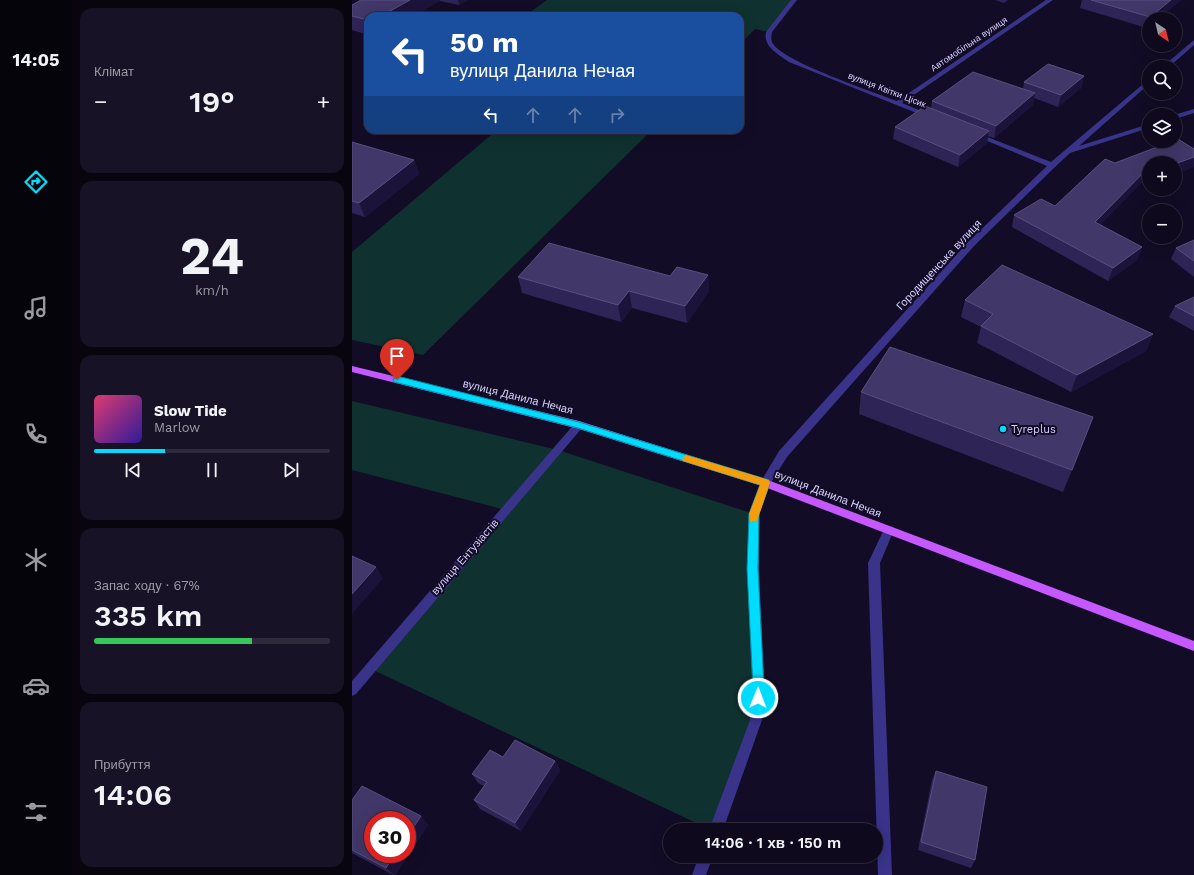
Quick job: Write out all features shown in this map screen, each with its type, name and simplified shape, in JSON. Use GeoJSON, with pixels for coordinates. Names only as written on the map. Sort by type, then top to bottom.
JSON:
{"type":"FeatureCollection","features":[{"type":"Feature","properties":{"kind":"main road","name":"вулиця Данила Нечая"},"geometry":{"type":"LineString","coordinates":[[352,369],[579,425],[765,483],[1194,646]]}},
{"type":"Feature","properties":{"kind":"street","name":"вулиця Квітки Цісик"},"geometry":{"type":"LineString","coordinates":[[794,0],[769,32],[768,38],[770,44],[776,50],[800,65],[935,118]]}},
{"type":"Feature","properties":{"kind":"street","name":"Автомобільна вулиця"},"geometry":{"type":"LineString","coordinates":[[898,104],[1050,0]]}},
{"type":"Feature","properties":{"kind":"street"},"geometry":{"type":"LineString","coordinates":[[1173,60],[1194,42]]}},
{"type":"Feature","properties":{"kind":"street","name":"Городищенська вулиця"},"geometry":{"type":"LineString","coordinates":[[719,823],[756,720],[758,688],[753,569],[754,514],[765,483],[783,454],[971,244],[1065,153],[1142,87]]}},
{"type":"Feature","properties":{"kind":"street"},"geometry":{"type":"LineString","coordinates":[[1182,115],[1194,111]]}},
{"type":"Feature","properties":{"kind":"street"},"geometry":{"type":"LineString","coordinates":[[1065,153],[1142,128]]}},
{"type":"Feature","properties":{"kind":"street"},"geometry":{"type":"LineString","coordinates":[[971,133],[1052,165]]}},
{"type":"Feature","properties":{"kind":"street","name":"вулиця Ентузіастів"},"geometry":{"type":"LineString","coordinates":[[352,690],[579,425]]}},
{"type":"Feature","properties":{"kind":"street"},"geometry":{"type":"LineString","coordinates":[[885,875],[874,563],[889,530]]}},
{"type":"Feature","properties":{"kind":"street"},"geometry":{"type":"LineString","coordinates":[[699,875],[703,863]]}},
{"type":"Feature","properties":{"kind":"green space"},"geometry":{"type":"Polygon","coordinates":[[[547,0],[794,0],[769,32],[755,29],[744,40],[744,12],[530,12],[547,0]]]}},
{"type":"Feature","properties":{"kind":"green space"},"geometry":{"type":"Polygon","coordinates":[[[492,134],[648,134],[423,355],[352,340],[352,252],[492,134]]]}},
{"type":"Feature","properties":{"kind":"green space"},"geometry":{"type":"Polygon","coordinates":[[[352,401],[558,450],[754,514],[756,720],[714,823],[696,823],[369,668],[506,510],[352,470],[352,401]]]}},
{"type":"Feature","properties":{"kind":"building"},"geometry":{"type":"Polygon","coordinates":[[[361,0],[410,0],[388,12],[364,12],[364,19],[352,16],[352,5],[361,0]]]}},
{"type":"Feature","properties":{"kind":"building"},"geometry":{"type":"Polygon","coordinates":[[[1091,0],[1171,0],[1156,12],[1142,12],[1142,15],[1091,0]]]}},
{"type":"Feature","properties":{"kind":"building"},"geometry":{"type":"Polygon","coordinates":[[[1048,64],[1084,76],[1061,95],[1024,82],[1048,64]]]}},
{"type":"Feature","properties":{"kind":"building"},"geometry":{"type":"Polygon","coordinates":[[[973,72],[1035,93],[996,126],[932,101],[973,72]]]}},
{"type":"Feature","properties":{"kind":"building"},"geometry":{"type":"Polygon","coordinates":[[[925,106],[989,131],[960,155],[895,127],[925,106]]]}},
{"type":"Feature","properties":{"kind":"building"},"geometry":{"type":"Polygon","coordinates":[[[352,142],[414,160],[359,203],[352,201],[352,142]]]}},
{"type":"Feature","properties":{"kind":"building"},"geometry":{"type":"Polygon","coordinates":[[[1182,142],[1194,149],[1194,157],[1182,161],[1182,156],[1142,156],[1142,174],[1095,222],[1142,247],[1113,268],[1014,215],[1041,199],[1055,206],[1105,159],[1115,163],[1155,148],[1182,148],[1182,142]]]}},
{"type":"Feature","properties":{"kind":"building"},"geometry":{"type":"Polygon","coordinates":[[[1194,240],[1194,261],[1176,248],[1194,240]]]}},
{"type":"Feature","properties":{"kind":"building"},"geometry":{"type":"Polygon","coordinates":[[[549,243],[670,276],[677,267],[708,275],[685,306],[629,291],[618,305],[518,277],[549,243]]]}},
{"type":"Feature","properties":{"kind":"building"},"geometry":{"type":"Polygon","coordinates":[[[1002,265],[1153,334],[1077,375],[981,326],[993,314],[965,300],[1002,265]]]}},
{"type":"Feature","properties":{"kind":"building"},"geometry":{"type":"Polygon","coordinates":[[[1194,297],[1194,316],[1175,306],[1194,297]]]}},
{"type":"Feature","properties":{"kind":"building"},"geometry":{"type":"Polygon","coordinates":[[[890,347],[1093,417],[1072,470],[861,392],[890,347]]]}},
{"type":"Feature","properties":{"kind":"building"},"geometry":{"type":"Polygon","coordinates":[[[352,556],[376,567],[352,594],[352,556]]]}},
{"type":"Feature","properties":{"kind":"building"},"geometry":{"type":"Polygon","coordinates":[[[515,740],[555,761],[515,823],[474,800],[487,782],[472,774],[490,750],[503,757],[515,740]]]}},
{"type":"Feature","properties":{"kind":"building"},"geometry":{"type":"Polygon","coordinates":[[[936,771],[987,787],[975,860],[921,842],[936,771]]]}},
{"type":"Feature","properties":{"kind":"building"},"geometry":{"type":"Polygon","coordinates":[[[362,786],[411,811],[364,811],[364,856],[352,850],[352,800],[362,786]]]}},
{"type":"Feature","properties":{"kind":"building"},"geometry":{"type":"Polygon","coordinates":[[[416,813],[421,816],[416,824],[416,813]]]}},
{"type":"Feature","properties":{"kind":"building"},"geometry":{"type":"Polygon","coordinates":[[[377,863],[389,863],[386,868],[377,863]]]}},
{"type":"Feature","properties":{"kind":"slow traffic"},"geometry":{"type":"LineString","coordinates":[[686,459],[765,483],[754,518]]}},
{"type":"Feature","properties":{"kind":"place","name":"Tyreplus"},"geometry":{"type":"Point","coordinates":[1003,429]}},
{"type":"Feature","properties":{"kind":"route"},"geometry":{"type":"LineString","coordinates":[[397,380],[579,425],[765,483],[754,514],[753,569],[758,698]]}}]}
